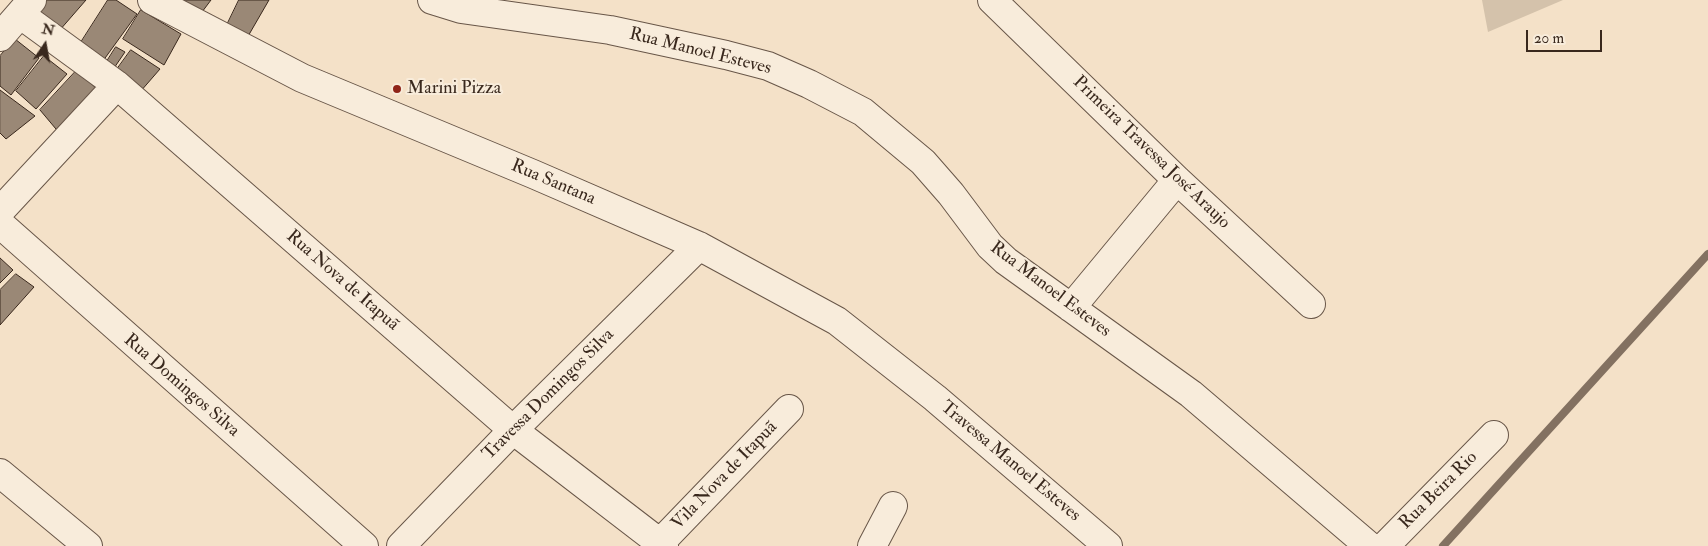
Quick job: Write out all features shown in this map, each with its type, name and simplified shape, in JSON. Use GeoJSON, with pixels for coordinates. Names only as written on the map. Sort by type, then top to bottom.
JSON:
{"type":"FeatureCollection","features":[{"type":"Feature","properties":{"kind":"street","name":"Rua Santana"},"geometry":{"type":"LineString","coordinates":[[152,0],[302,78],[699,246],[837,321],[935,398]]}},
{"type":"Feature","properties":{"kind":"street","name":"Rua Manoel Esteves"},"geometry":{"type":"LineString","coordinates":[[432,0],[461,9],[610,30],[726,55],[768,66],[809,84],[863,112],[923,162],[990,246],[1006,261],[1191,394],[1369,546]]}},
{"type":"Feature","properties":{"kind":"street","name":"Primeira Travessa José Araujo"},"geometry":{"type":"LineString","coordinates":[[992,0],[1177,180],[1311,304]]}},
{"type":"Feature","properties":{"kind":"street"},"geometry":{"type":"LineString","coordinates":[[0,37],[26,7]]}},
{"type":"Feature","properties":{"kind":"street","name":"Rua Nova de Itapuã"},"geometry":{"type":"LineString","coordinates":[[26,7],[117,84],[513,430],[662,545]]}},
{"type":"Feature","properties":{"kind":"street"},"geometry":{"type":"LineString","coordinates":[[0,211],[117,84]]}},
{"type":"Feature","properties":{"kind":"street"},"geometry":{"type":"LineString","coordinates":[[1071,308],[1177,180]]}},
{"type":"Feature","properties":{"kind":"street","name":"Rua Domingos Silva"},"geometry":{"type":"LineString","coordinates":[[0,224],[364,546]]}},
{"type":"Feature","properties":{"kind":"street","name":"Travessa Domingos Silva"},"geometry":{"type":"LineString","coordinates":[[401,546],[513,430],[699,246]]}},
{"type":"Feature","properties":{"kind":"street","name":"Travessa Manoel Esteves"},"geometry":{"type":"LineString","coordinates":[[935,398],[1108,546]]}},
{"type":"Feature","properties":{"kind":"street","name":"Vila Nova de Itapuã"},"geometry":{"type":"LineString","coordinates":[[662,545],[789,409]]}},
{"type":"Feature","properties":{"kind":"street","name":"Rua Beira Rio"},"geometry":{"type":"LineString","coordinates":[[1385,546],[1494,436]]}},
{"type":"Feature","properties":{"kind":"street"},"geometry":{"type":"LineString","coordinates":[[0,473],[88,546]]}},
{"type":"Feature","properties":{"kind":"street"},"geometry":{"type":"LineString","coordinates":[[872,546],[893,506]]}},
{"type":"Feature","properties":{"kind":"shaded area"},"geometry":{"type":"Polygon","coordinates":[[[1482,0],[1563,0],[1488,32],[1482,0]]]}},
{"type":"Feature","properties":{"kind":"building"},"geometry":{"type":"Polygon","coordinates":[[[44,0],[86,0],[59,31],[35,13],[44,0]]]}},
{"type":"Feature","properties":{"kind":"building"},"geometry":{"type":"Polygon","coordinates":[[[108,0],[116,0],[137,14],[100,65],[78,47],[108,0]]]}},
{"type":"Feature","properties":{"kind":"building"},"geometry":{"type":"Polygon","coordinates":[[[170,0],[211,0],[199,16],[170,0]]]}},
{"type":"Feature","properties":{"kind":"building"},"geometry":{"type":"Polygon","coordinates":[[[239,0],[269,0],[247,38],[226,27],[239,0]]]}},
{"type":"Feature","properties":{"kind":"building"},"geometry":{"type":"Polygon","coordinates":[[[141,10],[181,34],[164,65],[123,39],[141,10]]]}},
{"type":"Feature","properties":{"kind":"building"},"geometry":{"type":"Polygon","coordinates":[[[15,39],[39,58],[11,95],[0,86],[0,56],[15,39]]]}},
{"type":"Feature","properties":{"kind":"building"},"geometry":{"type":"Polygon","coordinates":[[[116,47],[125,52],[112,71],[104,66],[116,47]]]}},
{"type":"Feature","properties":{"kind":"building"},"geometry":{"type":"Polygon","coordinates":[[[131,50],[160,69],[140,92],[115,72],[131,50]]]}},
{"type":"Feature","properties":{"kind":"building"},"geometry":{"type":"Polygon","coordinates":[[[44,56],[67,74],[36,109],[16,91],[44,56]]]}},
{"type":"Feature","properties":{"kind":"building"},"geometry":{"type":"Polygon","coordinates":[[[77,70],[100,92],[61,135],[40,110],[77,70]]]}},
{"type":"Feature","properties":{"kind":"building"},"geometry":{"type":"Polygon","coordinates":[[[0,90],[35,116],[6,139],[0,133],[0,90]]]}},
{"type":"Feature","properties":{"kind":"building"},"geometry":{"type":"Polygon","coordinates":[[[0,258],[13,270],[0,283],[0,258]]]}},
{"type":"Feature","properties":{"kind":"building"},"geometry":{"type":"Polygon","coordinates":[[[16,274],[34,287],[0,325],[0,290],[16,274]]]}},
{"type":"Feature","properties":{"kind":"waterway"},"geometry":{"type":"LineString","coordinates":[[1443,546],[1708,254]]}},
{"type":"Feature","properties":{"kind":"place","name":"Marini Pizza"},"geometry":{"type":"Point","coordinates":[397,89]}}]}
